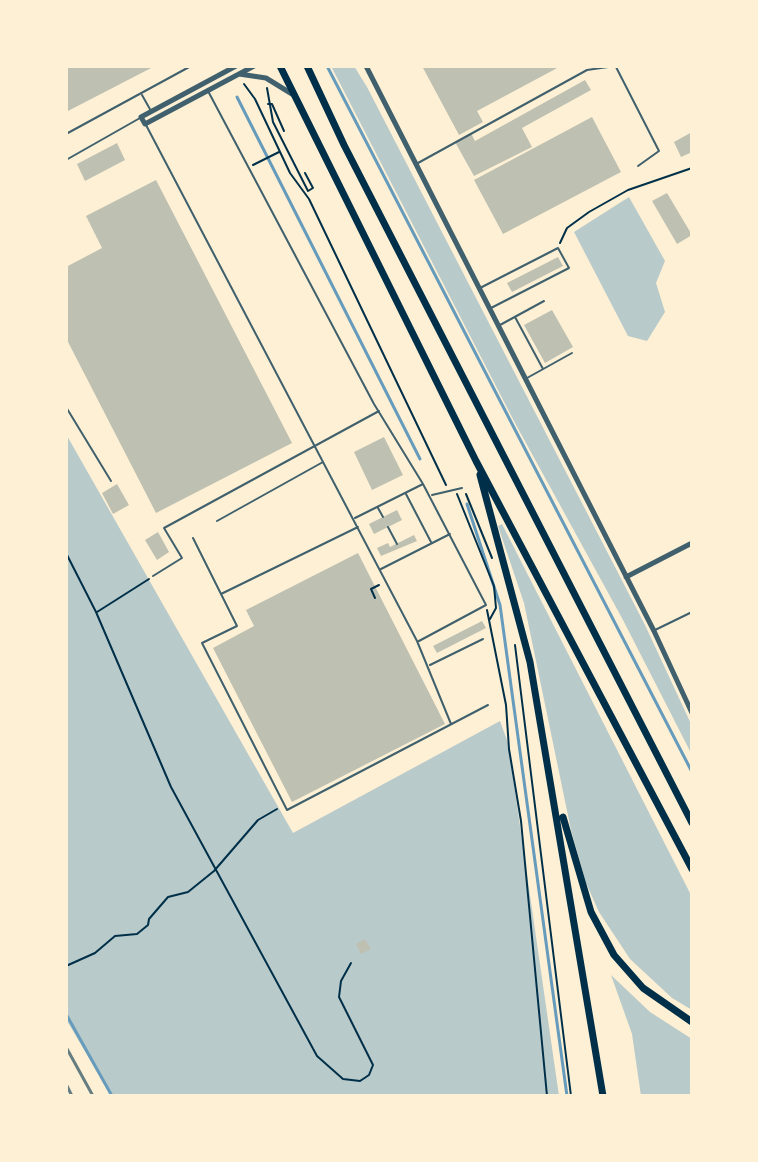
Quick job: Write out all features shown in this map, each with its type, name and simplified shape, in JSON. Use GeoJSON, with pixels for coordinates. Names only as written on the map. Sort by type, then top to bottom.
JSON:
{"type":"FeatureCollection","features":[{"type":"Feature","properties":{"kind":"main road"},"geometry":{"type":"LineString","coordinates":[[280,66],[476,461],[692,869]]}},
{"type":"Feature","properties":{"kind":"main road"},"geometry":{"type":"LineString","coordinates":[[307,66],[344,145],[692,823]]}},
{"type":"Feature","properties":{"kind":"main road"},"geometry":{"type":"LineString","coordinates":[[476,461],[522,623],[551,773],[603,1096]]}},
{"type":"Feature","properties":{"kind":"main road"},"geometry":{"type":"LineString","coordinates":[[551,773],[579,880],[591,912],[614,955],[643,988],[692,1022]]}},
{"type":"Feature","properties":{"kind":"street"},"geometry":{"type":"LineString","coordinates":[[235,66],[141,117],[145,124],[254,66]]}},
{"type":"Feature","properties":{"kind":"street"},"geometry":{"type":"LineString","coordinates":[[366,66],[654,631],[692,713]]}},
{"type":"Feature","properties":{"kind":"street"},"geometry":{"type":"LineString","coordinates":[[238,74],[266,78],[295,95]]}},
{"type":"Feature","properties":{"kind":"street"},"geometry":{"type":"LineString","coordinates":[[626,577],[692,543]]}},
{"type":"Feature","properties":{"kind":"lane"},"geometry":{"type":"LineString","coordinates":[[66,134],[191,66]]}},
{"type":"Feature","properties":{"kind":"lane"},"geometry":{"type":"LineString","coordinates":[[416,164],[587,70],[615,66],[659,151],[638,166]]}},
{"type":"Feature","properties":{"kind":"lane"},"geometry":{"type":"LineString","coordinates":[[207,90],[380,410],[430,496],[486,605],[417,641]]}},
{"type":"Feature","properties":{"kind":"lane"},"geometry":{"type":"LineString","coordinates":[[141,94],[152,112]]}},
{"type":"Feature","properties":{"kind":"lane"},"geometry":{"type":"LineString","coordinates":[[66,160],[141,117]]}},
{"type":"Feature","properties":{"kind":"lane"},"geometry":{"type":"LineString","coordinates":[[145,124],[417,641],[451,724]]}},
{"type":"Feature","properties":{"kind":"lane"},"geometry":{"type":"LineString","coordinates":[[66,216],[66,232]]}},
{"type":"Feature","properties":{"kind":"lane"},"geometry":{"type":"LineString","coordinates":[[480,288],[558,248],[569,268],[490,308]]}},
{"type":"Feature","properties":{"kind":"lane"},"geometry":{"type":"LineString","coordinates":[[499,326],[544,301]]}},
{"type":"Feature","properties":{"kind":"lane"},"geometry":{"type":"LineString","coordinates":[[515,317],[543,369]]}},
{"type":"Feature","properties":{"kind":"lane"},"geometry":{"type":"LineString","coordinates":[[526,379],[572,353]]}},
{"type":"Feature","properties":{"kind":"lane"},"geometry":{"type":"LineString","coordinates":[[66,407],[111,481]]}},
{"type":"Feature","properties":{"kind":"lane"},"geometry":{"type":"LineString","coordinates":[[153,576],[182,558],[164,528],[302,455],[314,443],[380,410]]}},
{"type":"Feature","properties":{"kind":"lane"},"geometry":{"type":"LineString","coordinates":[[217,521],[324,461]]}},
{"type":"Feature","properties":{"kind":"lane"},"geometry":{"type":"LineString","coordinates":[[354,518],[423,484]]}},
{"type":"Feature","properties":{"kind":"lane"},"geometry":{"type":"LineString","coordinates":[[430,496],[462,488]]}},
{"type":"Feature","properties":{"kind":"lane"},"geometry":{"type":"LineString","coordinates":[[406,493],[431,543]]}},
{"type":"Feature","properties":{"kind":"lane"},"geometry":{"type":"LineString","coordinates":[[378,507],[383,517]]}},
{"type":"Feature","properties":{"kind":"lane"},"geometry":{"type":"LineString","coordinates":[[221,594],[358,527]]}},
{"type":"Feature","properties":{"kind":"lane"},"geometry":{"type":"LineString","coordinates":[[388,527],[397,544]]}},
{"type":"Feature","properties":{"kind":"lane"},"geometry":{"type":"LineString","coordinates":[[380,569],[450,534]]}},
{"type":"Feature","properties":{"kind":"lane"},"geometry":{"type":"LineString","coordinates":[[193,538],[237,626],[202,643],[287,810],[488,705]]}},
{"type":"Feature","properties":{"kind":"lane"},"geometry":{"type":"LineString","coordinates":[[400,550],[403,557]]}},
{"type":"Feature","properties":{"kind":"lane"},"geometry":{"type":"LineString","coordinates":[[654,631],[692,612]]}},
{"type":"Feature","properties":{"kind":"lane"},"geometry":{"type":"LineString","coordinates":[[429,666],[483,639]]}},
{"type":"Feature","properties":{"kind":"path"},"geometry":{"type":"LineString","coordinates":[[267,81],[270,104],[308,191],[313,188],[305,173]]}},
{"type":"Feature","properties":{"kind":"path"},"geometry":{"type":"LineString","coordinates":[[244,84],[255,99],[279,152],[328,238],[447,490]]}},
{"type":"Feature","properties":{"kind":"path"},"geometry":{"type":"LineString","coordinates":[[270,104],[284,131]]}},
{"type":"Feature","properties":{"kind":"path"},"geometry":{"type":"LineString","coordinates":[[261,161],[279,152]]}},
{"type":"Feature","properties":{"kind":"path"},"geometry":{"type":"LineString","coordinates":[[558,248],[567,228],[589,212],[628,190],[692,168]]}},
{"type":"Feature","properties":{"kind":"path"},"geometry":{"type":"LineString","coordinates":[[462,488],[471,500],[495,568]]}},
{"type":"Feature","properties":{"kind":"path"},"geometry":{"type":"LineString","coordinates":[[454,489],[494,586],[496,608],[489,620]]}},
{"type":"Feature","properties":{"kind":"path"},"geometry":{"type":"LineString","coordinates":[[66,553],[96,612],[171,787],[317,1056],[343,1079],[360,1081],[369,1075],[373,1065],[339,997],[341,981],[351,963]]}},
{"type":"Feature","properties":{"kind":"path"},"geometry":{"type":"LineString","coordinates":[[96,612],[153,576]]}},
{"type":"Feature","properties":{"kind":"path"},"geometry":{"type":"LineString","coordinates":[[375,587],[371,589],[375,598]]}},
{"type":"Feature","properties":{"kind":"path"},"geometry":{"type":"LineString","coordinates":[[488,615],[503,683],[509,749],[521,821],[547,1096]]}},
{"type":"Feature","properties":{"kind":"path"},"geometry":{"type":"LineString","coordinates":[[516,639],[514,652],[571,1096]]}},
{"type":"Feature","properties":{"kind":"path"},"geometry":{"type":"LineString","coordinates":[[66,966],[95,953],[115,936],[137,934],[148,925],[149,919],[168,897],[188,892],[214,871],[255,824],[272,814],[283,801]]}},
{"type":"Feature","properties":{"kind":"shaded area"},"geometry":{"type":"Polygon","coordinates":[[[331,66],[354,66],[367,87],[645,625],[692,726],[692,755],[623,620],[515,423],[331,66]]]}},
{"type":"Feature","properties":{"kind":"shaded area"},"geometry":{"type":"Polygon","coordinates":[[[629,197],[665,261],[656,283],[665,312],[647,341],[628,336],[574,232],[629,197]]]}},
{"type":"Feature","properties":{"kind":"shaded area"},"geometry":{"type":"Polygon","coordinates":[[[66,434],[293,833],[500,721],[508,743],[559,1096],[111,1096],[66,1019],[66,434]]]}},
{"type":"Feature","properties":{"kind":"shaded area"},"geometry":{"type":"Polygon","coordinates":[[[502,524],[692,897],[692,1010],[672,998],[630,959],[599,912],[586,883],[571,830],[524,603],[498,526],[502,524]]]}},
{"type":"Feature","properties":{"kind":"shaded area"},"geometry":{"type":"Polygon","coordinates":[[[611,975],[650,1012],[692,1039],[692,1096],[641,1096],[632,1034],[611,975]]]}},
{"type":"Feature","properties":{"kind":"building"},"geometry":{"type":"Polygon","coordinates":[[[66,66],[155,66],[66,112],[66,66]]]}},
{"type":"Feature","properties":{"kind":"building"},"geometry":{"type":"Polygon","coordinates":[[[422,66],[561,66],[477,111],[483,122],[459,135],[422,66]]]}},
{"type":"Feature","properties":{"kind":"building"},"geometry":{"type":"Polygon","coordinates":[[[585,80],[591,90],[522,128],[532,147],[474,176],[455,142],[471,133],[475,141],[585,80]]]}},
{"type":"Feature","properties":{"kind":"building"},"geometry":{"type":"Polygon","coordinates":[[[592,117],[621,172],[503,234],[474,180],[592,117]]]}},
{"type":"Feature","properties":{"kind":"building"},"geometry":{"type":"Polygon","coordinates":[[[692,132],[692,152],[681,157],[674,142],[692,132]]]}},
{"type":"Feature","properties":{"kind":"building"},"geometry":{"type":"Polygon","coordinates":[[[117,143],[125,160],[85,181],[77,164],[117,143]]]}},
{"type":"Feature","properties":{"kind":"building"},"geometry":{"type":"Polygon","coordinates":[[[156,180],[292,443],[156,513],[66,338],[66,267],[102,248],[86,216],[156,180]]]}},
{"type":"Feature","properties":{"kind":"building"},"geometry":{"type":"Polygon","coordinates":[[[667,193],[692,235],[677,244],[652,201],[667,193]]]}},
{"type":"Feature","properties":{"kind":"building"},"geometry":{"type":"Polygon","coordinates":[[[558,257],[563,266],[512,292],[507,283],[558,257]]]}},
{"type":"Feature","properties":{"kind":"building"},"geometry":{"type":"Polygon","coordinates":[[[552,310],[573,347],[545,363],[524,325],[552,310]]]}},
{"type":"Feature","properties":{"kind":"building"},"geometry":{"type":"Polygon","coordinates":[[[384,437],[403,475],[372,490],[354,452],[384,437]]]}},
{"type":"Feature","properties":{"kind":"building"},"geometry":{"type":"Polygon","coordinates":[[[117,484],[129,505],[113,514],[102,493],[117,484]]]}},
{"type":"Feature","properties":{"kind":"building"},"geometry":{"type":"Polygon","coordinates":[[[397,510],[402,520],[374,534],[369,524],[397,510]]]}},
{"type":"Feature","properties":{"kind":"building"},"geometry":{"type":"Polygon","coordinates":[[[158,532],[169,552],[157,560],[145,540],[158,532]]]}},
{"type":"Feature","properties":{"kind":"building"},"geometry":{"type":"Polygon","coordinates":[[[414,535],[417,541],[381,556],[377,548],[388,543],[390,547],[414,535]]]}},
{"type":"Feature","properties":{"kind":"building"},"geometry":{"type":"Polygon","coordinates":[[[358,553],[445,724],[292,802],[213,648],[254,626],[246,610],[358,553]]]}},
{"type":"Feature","properties":{"kind":"building"},"geometry":{"type":"Polygon","coordinates":[[[482,621],[486,628],[437,653],[433,646],[482,621]]]}},
{"type":"Feature","properties":{"kind":"building"},"geometry":{"type":"Polygon","coordinates":[[[365,939],[371,949],[361,954],[356,944],[365,939]]]}},
{"type":"Feature","properties":{"kind":"waterway"},"geometry":{"type":"LineString","coordinates":[[327,66],[692,772]]}},
{"type":"Feature","properties":{"kind":"waterway"},"geometry":{"type":"LineString","coordinates":[[237,97],[420,459]]}},
{"type":"Feature","properties":{"kind":"waterway"},"geometry":{"type":"LineString","coordinates":[[467,504],[500,605],[567,1096]]}},
{"type":"Feature","properties":{"kind":"waterway"},"geometry":{"type":"LineString","coordinates":[[66,1014],[112,1096]]}},
{"type":"Feature","properties":{"kind":"railway"},"geometry":{"type":"LineString","coordinates":[[66,1047],[93,1096]]}},
{"type":"Feature","properties":{"kind":"railway"},"geometry":{"type":"LineString","coordinates":[[66,1084],[72,1096]]}}]}
